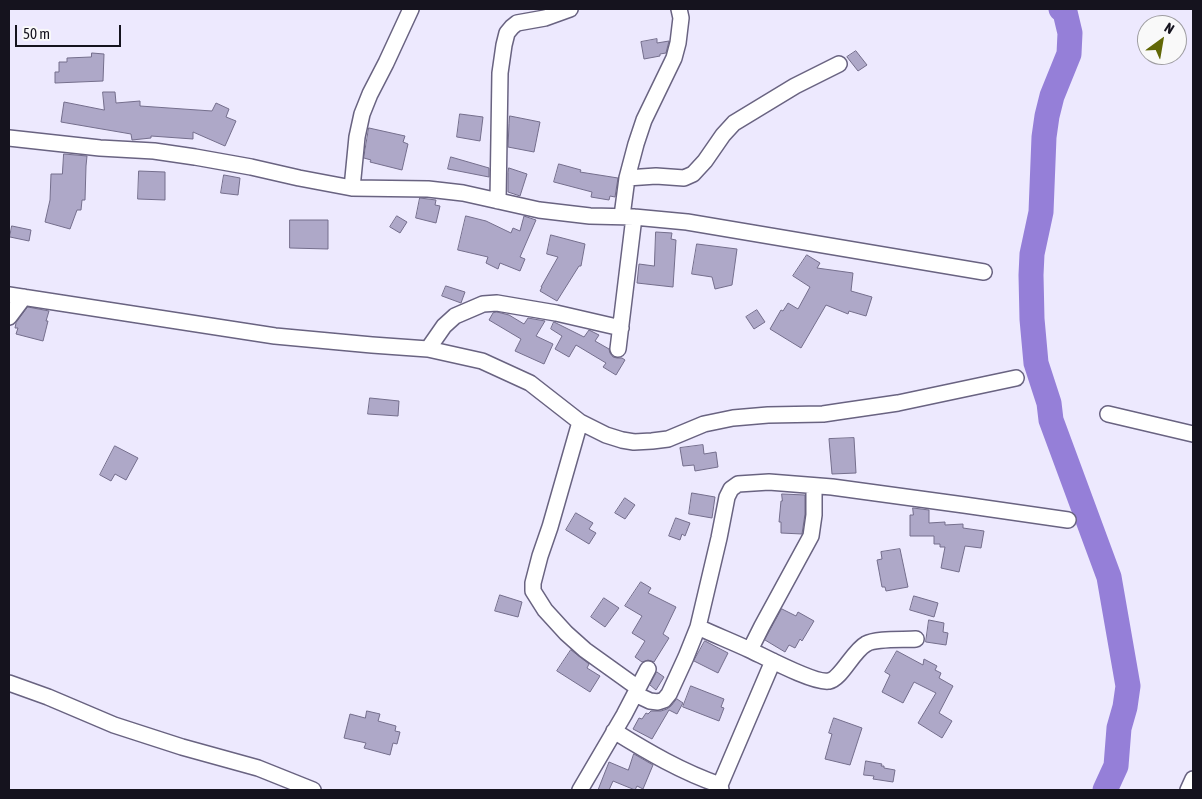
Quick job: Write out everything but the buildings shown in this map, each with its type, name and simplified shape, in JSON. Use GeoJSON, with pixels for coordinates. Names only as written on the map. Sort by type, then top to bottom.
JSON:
{"type":"FeatureCollection","features":[{"type":"Feature","properties":{"kind":"street"},"geometry":{"type":"LineString","coordinates":[[352,188],[357,137],[362,114],[411,9]]}},
{"type":"Feature","properties":{"kind":"street"},"geometry":{"type":"LineString","coordinates":[[498,201],[500,73],[507,33],[517,23],[545,18],[570,9]]}},
{"type":"Feature","properties":{"kind":"street"},"geometry":{"type":"LineString","coordinates":[[618,349],[628,216],[627,178],[644,120],[674,58],[681,18],[679,9]]}},
{"type":"Feature","properties":{"kind":"street"},"geometry":{"type":"LineString","coordinates":[[627,178],[656,176],[684,178],[693,174],[734,123],[795,86],[839,64]]}},
{"type":"Feature","properties":{"kind":"street"},"geometry":{"type":"LineString","coordinates":[[9,138],[154,151],[251,167],[352,188],[428,189],[463,193],[540,210],[590,216],[628,216],[697,223],[984,272]]}},
{"type":"Feature","properties":{"kind":"street"},"geometry":{"type":"LineString","coordinates":[[9,294],[275,336],[428,349],[482,361],[530,383],[580,422],[606,435],[634,442],[652,442],[668,439],[704,424],[732,418],[823,414],[898,403],[1016,378]]}},
{"type":"Feature","properties":{"kind":"street"},"geometry":{"type":"LineString","coordinates":[[9,316],[24,297]]}},
{"type":"Feature","properties":{"kind":"street"},"geometry":{"type":"LineString","coordinates":[[428,349],[444,326],[455,316],[483,304],[497,303],[621,328]]}},
{"type":"Feature","properties":{"kind":"street"},"geometry":{"type":"LineString","coordinates":[[1108,414],[1193,434]]}},
{"type":"Feature","properties":{"kind":"street"},"geometry":{"type":"LineString","coordinates":[[580,422],[538,563],[533,591],[545,610],[566,634],[644,699],[655,702],[667,697],[698,627],[719,538],[726,497],[731,489],[738,484],[769,482],[814,486],[964,504],[1068,520]]}},
{"type":"Feature","properties":{"kind":"street"},"geometry":{"type":"LineString","coordinates":[[750,650],[811,536],[814,515],[814,486]]}},
{"type":"Feature","properties":{"kind":"street"},"geometry":{"type":"LineString","coordinates":[[698,627],[808,676],[818,680],[829,681],[836,677],[858,650],[868,642],[916,639]]}},
{"type":"Feature","properties":{"kind":"street"},"geometry":{"type":"LineString","coordinates":[[614,731],[670,764],[721,788],[773,661]]}},
{"type":"Feature","properties":{"kind":"street"},"geometry":{"type":"LineString","coordinates":[[580,790],[648,670]]}},
{"type":"Feature","properties":{"kind":"street"},"geometry":{"type":"LineString","coordinates":[[9,683],[114,725],[182,747],[258,768],[313,790]]}},
{"type":"Feature","properties":{"kind":"street"},"geometry":{"type":"LineString","coordinates":[[1188,790],[1193,779]]}},
{"type":"Feature","properties":{"kind":"waterway"},"geometry":{"type":"LineString","coordinates":[[1061,9],[1065,12],[1070,33],[1069,54],[1052,96],[1044,137],[1041,212],[1032,254],[1032,319],[1036,363],[1049,403],[1051,420],[1109,577],[1128,686],[1119,728],[1116,766],[1105,790]]}}]}
